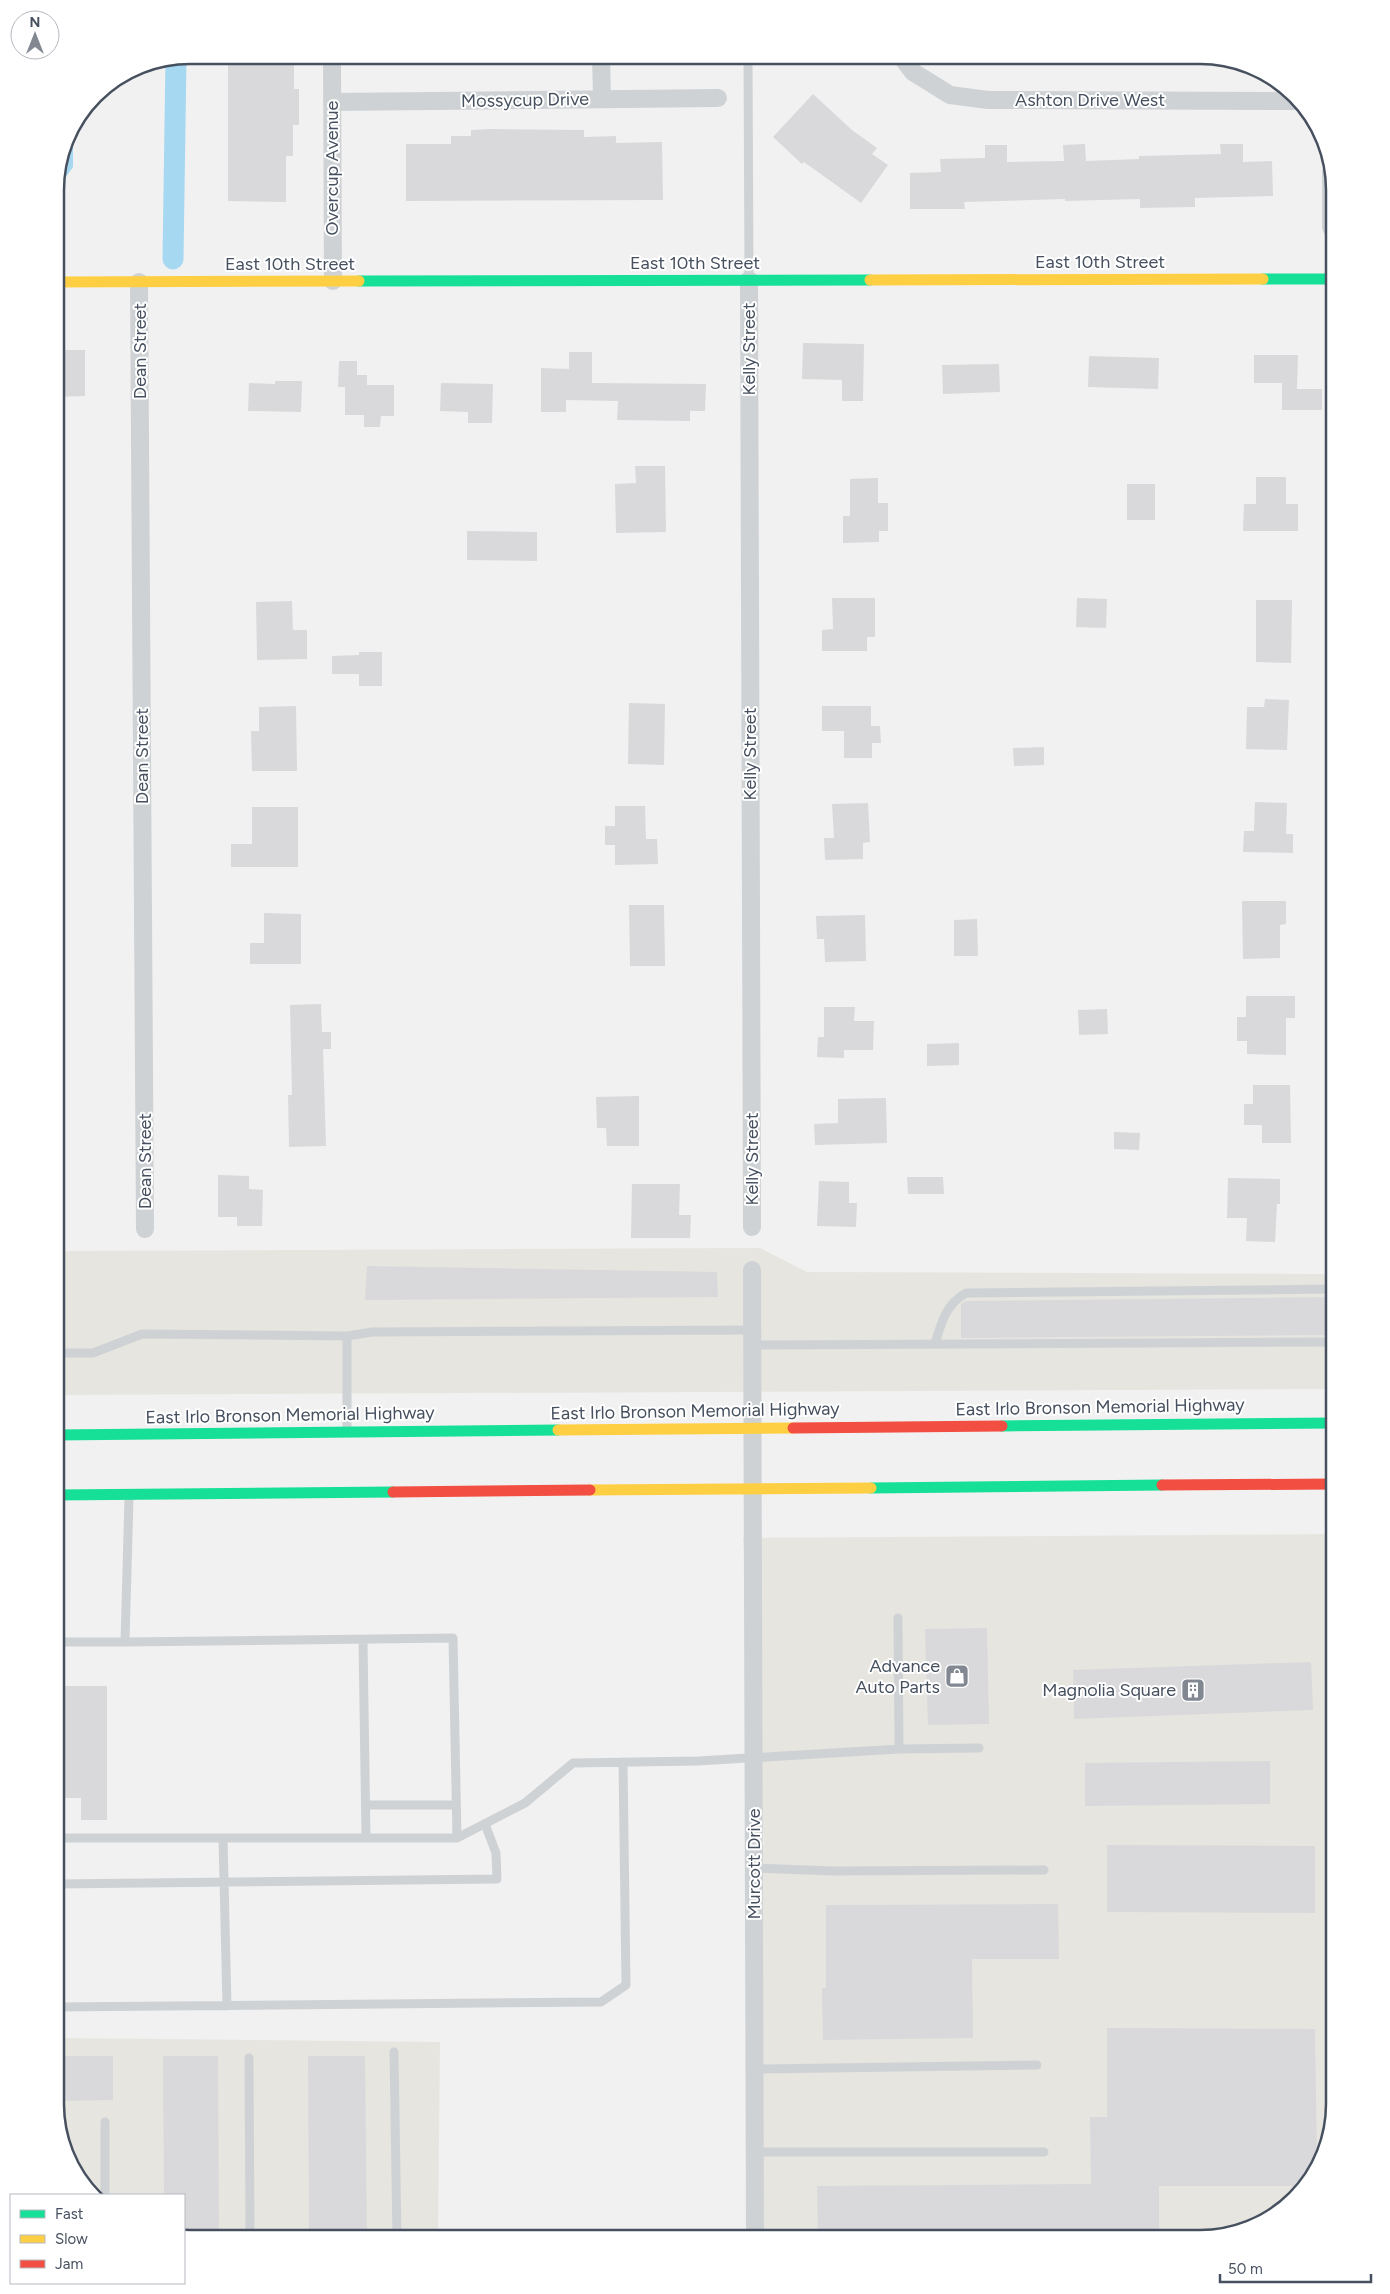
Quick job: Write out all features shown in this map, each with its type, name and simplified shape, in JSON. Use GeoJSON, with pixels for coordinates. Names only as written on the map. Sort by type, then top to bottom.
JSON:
{"type":"FeatureCollection","features":[{"type":"Feature","properties":{"kind":"main road","name":"East 10th Street"},"geometry":{"type":"LineString","coordinates":[[64,282],[1326,279]]}},
{"type":"Feature","properties":{"kind":"main road","name":"East Irlo Bronson Memorial Highway"},"geometry":{"type":"LineString","coordinates":[[64,1434],[1326,1423]]}},
{"type":"Feature","properties":{"kind":"main road"},"geometry":{"type":"LineString","coordinates":[[64,1495],[1326,1484]]}},
{"type":"Feature","properties":{"kind":"street","name":"Overcup Avenue"},"geometry":{"type":"LineString","coordinates":[[332,64],[333,281]]}},
{"type":"Feature","properties":{"kind":"street"},"geometry":{"type":"LineString","coordinates":[[601,64],[602,99]]}},
{"type":"Feature","properties":{"kind":"street","name":"Ashton Drive West"},"geometry":{"type":"LineString","coordinates":[[906,64],[912,72],[950,95],[988,100],[1289,101]]}},
{"type":"Feature","properties":{"kind":"street","name":"Mossycup Drive"},"geometry":{"type":"LineString","coordinates":[[332,102],[718,98]]}},
{"type":"Feature","properties":{"kind":"street","name":"Kelly Street"},"geometry":{"type":"LineString","coordinates":[[749,280],[752,1227]]}},
{"type":"Feature","properties":{"kind":"street","name":"Dean Street"},"geometry":{"type":"LineString","coordinates":[[139,282],[145,1229]]}},
{"type":"Feature","properties":{"kind":"street"},"geometry":{"type":"LineString","coordinates":[[752,1270],[753,1488]]}},
{"type":"Feature","properties":{"kind":"street","name":"Murcott Drive"},"geometry":{"type":"LineString","coordinates":[[753,1488],[754,2230]]}},
{"type":"Feature","properties":{"kind":"lane"},"geometry":{"type":"LineString","coordinates":[[748,64],[749,280]]}},
{"type":"Feature","properties":{"kind":"lane"},"geometry":{"type":"LineString","coordinates":[[934,1344],[949,1306],[966,1293],[1326,1289]]}},
{"type":"Feature","properties":{"kind":"lane"},"geometry":{"type":"LineString","coordinates":[[64,1353],[93,1353],[142,1334],[347,1336],[372,1332],[752,1338],[934,1344],[1326,1342]]}},
{"type":"Feature","properties":{"kind":"lane"},"geometry":{"type":"LineString","coordinates":[[347,1336],[347,1432]]}},
{"type":"Feature","properties":{"kind":"lane"},"geometry":{"type":"LineString","coordinates":[[125,1642],[130,1494]]}},
{"type":"Feature","properties":{"kind":"lane"},"geometry":{"type":"LineString","coordinates":[[898,1618],[900,1749]]}},
{"type":"Feature","properties":{"kind":"lane"},"geometry":{"type":"LineString","coordinates":[[64,1642],[453,1638],[457,1838]]}},
{"type":"Feature","properties":{"kind":"lane"},"geometry":{"type":"LineString","coordinates":[[363,1640],[366,1838]]}},
{"type":"Feature","properties":{"kind":"lane"},"geometry":{"type":"LineString","coordinates":[[64,1838],[457,1838],[525,1803],[573,1763],[698,1760],[900,1749],[979,1748]]}},
{"type":"Feature","properties":{"kind":"lane"},"geometry":{"type":"LineString","coordinates":[[64,2008],[601,2002],[626,1985],[623,1762]]}},
{"type":"Feature","properties":{"kind":"lane"},"geometry":{"type":"LineString","coordinates":[[366,1805],[456,1805]]}},
{"type":"Feature","properties":{"kind":"lane"},"geometry":{"type":"LineString","coordinates":[[64,1884],[497,1879],[496,1853],[485,1824]]}},
{"type":"Feature","properties":{"kind":"lane"},"geometry":{"type":"LineString","coordinates":[[223,1838],[227,2006]]}},
{"type":"Feature","properties":{"kind":"lane"},"geometry":{"type":"LineString","coordinates":[[754,1868],[832,1871],[1044,1870]]}},
{"type":"Feature","properties":{"kind":"lane"},"geometry":{"type":"LineString","coordinates":[[394,2052],[397,2230]]}},
{"type":"Feature","properties":{"kind":"lane"},"geometry":{"type":"LineString","coordinates":[[249,2058],[250,2230]]}},
{"type":"Feature","properties":{"kind":"lane"},"geometry":{"type":"LineString","coordinates":[[755,2069],[1037,2065]]}},
{"type":"Feature","properties":{"kind":"lane"},"geometry":{"type":"LineString","coordinates":[[104,2122],[104,2194]]}},
{"type":"Feature","properties":{"kind":"lane"},"geometry":{"type":"LineString","coordinates":[[754,2152],[1044,2152]]}},
{"type":"Feature","properties":{"kind":"shaded area"},"geometry":{"type":"Polygon","coordinates":[[[760,1248],[807,1272],[1326,1274],[1326,1389],[64,1395],[64,1251],[760,1248]]]}},
{"type":"Feature","properties":{"kind":"shaded area"},"geometry":{"type":"Polygon","coordinates":[[[1326,1534],[1325,2120],[1320,2145],[1313,2160],[1295,2187],[1283,2199],[1270,2209],[1241,2224],[1225,2228],[1200,2230],[760,2230],[759,1849],[764,1844],[743,1538],[1326,1534]]]}},
{"type":"Feature","properties":{"kind":"shaded area"},"geometry":{"type":"Polygon","coordinates":[[[64,2038],[440,2042],[438,2230],[185,2230],[185,2194],[102,2194],[85,2174],[73,2152],[68,2137],[64,2104],[64,2038]]]}},
{"type":"Feature","properties":{"kind":"water"},"geometry":{"type":"Polygon","coordinates":[[[73,142],[73,167],[64,179],[73,142]]]}},
{"type":"Feature","properties":{"kind":"building"},"geometry":{"type":"Polygon","coordinates":[[[228,64],[294,64],[294,89],[299,89],[299,125],[293,125],[293,156],[286,156],[286,202],[228,201],[228,64]]]}},
{"type":"Feature","properties":{"kind":"building"},"geometry":{"type":"Polygon","coordinates":[[[813,94],[852,130],[877,148],[872,154],[888,165],[861,203],[804,162],[802,164],[773,137],[813,94]]]}},
{"type":"Feature","properties":{"kind":"building"},"geometry":{"type":"Polygon","coordinates":[[[471,130],[584,130],[584,137],[616,136],[616,143],[662,142],[663,200],[406,201],[406,144],[451,144],[451,136],[471,136],[471,130]]]}},
{"type":"Feature","properties":{"kind":"building"},"geometry":{"type":"Polygon","coordinates":[[[1085,144],[1086,161],[1139,159],[1139,156],[1221,154],[1220,144],[1243,144],[1243,162],[1272,161],[1273,196],[1195,198],[1195,207],[1140,208],[1140,199],[1065,201],[1065,199],[964,202],[965,209],[910,209],[910,173],[941,172],[940,159],[985,158],[985,145],[1007,145],[1007,162],[1064,161],[1063,145],[1085,144]]]}},
{"type":"Feature","properties":{"kind":"building"},"geometry":{"type":"Polygon","coordinates":[[[803,343],[864,344],[863,401],[842,401],[842,380],[802,379],[803,343]]]}},
{"type":"Feature","properties":{"kind":"building"},"geometry":{"type":"Polygon","coordinates":[[[64,350],[85,350],[85,396],[64,397],[64,350]]]}},
{"type":"Feature","properties":{"kind":"building"},"geometry":{"type":"Polygon","coordinates":[[[569,352],[592,352],[592,383],[706,384],[705,411],[690,411],[690,421],[617,420],[618,401],[566,400],[566,412],[541,412],[541,368],[569,369],[569,352]]]}},
{"type":"Feature","properties":{"kind":"building"},"geometry":{"type":"Polygon","coordinates":[[[1254,355],[1298,355],[1297,389],[1322,389],[1322,410],[1282,410],[1282,383],[1254,383],[1254,355]]]}},
{"type":"Feature","properties":{"kind":"building"},"geometry":{"type":"Polygon","coordinates":[[[1089,356],[1159,358],[1158,389],[1088,387],[1089,356]]]}},
{"type":"Feature","properties":{"kind":"building"},"geometry":{"type":"Polygon","coordinates":[[[339,361],[357,361],[357,375],[367,375],[367,385],[394,385],[394,416],[381,416],[380,427],[364,427],[364,415],[345,415],[345,387],[338,387],[339,361]]]}},
{"type":"Feature","properties":{"kind":"building"},"geometry":{"type":"Polygon","coordinates":[[[999,364],[1000,392],[943,394],[942,365],[999,364]]]}},
{"type":"Feature","properties":{"kind":"building"},"geometry":{"type":"Polygon","coordinates":[[[275,381],[302,381],[301,412],[248,411],[249,383],[275,384],[275,381]]]}},
{"type":"Feature","properties":{"kind":"building"},"geometry":{"type":"Polygon","coordinates":[[[441,383],[493,384],[492,423],[468,423],[468,412],[440,411],[441,383]]]}},
{"type":"Feature","properties":{"kind":"building"},"geometry":{"type":"Polygon","coordinates":[[[635,466],[665,466],[666,532],[616,533],[615,484],[636,483],[635,466]]]}},
{"type":"Feature","properties":{"kind":"building"},"geometry":{"type":"Polygon","coordinates":[[[1256,477],[1286,477],[1286,504],[1298,504],[1298,531],[1243,531],[1244,504],[1256,504],[1256,477]]]}},
{"type":"Feature","properties":{"kind":"building"},"geometry":{"type":"Polygon","coordinates":[[[878,478],[878,503],[888,503],[888,531],[879,531],[879,542],[843,543],[843,516],[850,516],[850,479],[878,478]]]}},
{"type":"Feature","properties":{"kind":"building"},"geometry":{"type":"Polygon","coordinates":[[[1127,484],[1155,484],[1155,520],[1127,520],[1127,484]]]}},
{"type":"Feature","properties":{"kind":"building"},"geometry":{"type":"Polygon","coordinates":[[[467,531],[537,532],[537,561],[467,560],[467,531]]]}},
{"type":"Feature","properties":{"kind":"building"},"geometry":{"type":"Polygon","coordinates":[[[832,598],[875,598],[875,637],[867,637],[867,651],[822,651],[822,630],[833,629],[832,598]]]}},
{"type":"Feature","properties":{"kind":"building"},"geometry":{"type":"Polygon","coordinates":[[[1077,598],[1107,599],[1106,628],[1076,627],[1077,598]]]}},
{"type":"Feature","properties":{"kind":"building"},"geometry":{"type":"Polygon","coordinates":[[[1256,600],[1292,600],[1291,663],[1256,662],[1256,600]]]}},
{"type":"Feature","properties":{"kind":"building"},"geometry":{"type":"Polygon","coordinates":[[[292,601],[293,630],[307,630],[307,659],[257,660],[256,602],[292,601]]]}},
{"type":"Feature","properties":{"kind":"building"},"geometry":{"type":"Polygon","coordinates":[[[359,652],[382,652],[382,686],[359,686],[359,674],[332,674],[332,656],[359,655],[359,652]]]}},
{"type":"Feature","properties":{"kind":"building"},"geometry":{"type":"Polygon","coordinates":[[[1265,699],[1289,700],[1287,750],[1246,749],[1247,707],[1264,707],[1265,699]]]}},
{"type":"Feature","properties":{"kind":"building"},"geometry":{"type":"Polygon","coordinates":[[[629,703],[665,704],[664,765],[628,764],[629,703]]]}},
{"type":"Feature","properties":{"kind":"building"},"geometry":{"type":"Polygon","coordinates":[[[296,706],[297,771],[252,771],[251,731],[259,731],[259,707],[296,706]]]}},
{"type":"Feature","properties":{"kind":"building"},"geometry":{"type":"Polygon","coordinates":[[[822,706],[871,706],[871,726],[880,726],[881,743],[872,743],[872,758],[844,758],[844,731],[822,731],[822,706]]]}},
{"type":"Feature","properties":{"kind":"building"},"geometry":{"type":"Polygon","coordinates":[[[1044,747],[1044,765],[1014,766],[1013,748],[1044,747]]]}},
{"type":"Feature","properties":{"kind":"building"},"geometry":{"type":"Polygon","coordinates":[[[1255,802],[1287,803],[1286,834],[1293,834],[1293,853],[1243,852],[1244,831],[1254,831],[1255,802]]]}},
{"type":"Feature","properties":{"kind":"building"},"geometry":{"type":"Polygon","coordinates":[[[868,803],[870,842],[863,843],[863,859],[825,860],[824,838],[834,838],[832,804],[868,803]]]}},
{"type":"Feature","properties":{"kind":"building"},"geometry":{"type":"Polygon","coordinates":[[[615,806],[645,806],[646,839],[657,839],[658,864],[615,865],[615,845],[605,845],[605,826],[615,826],[615,806]]]}},
{"type":"Feature","properties":{"kind":"building"},"geometry":{"type":"Polygon","coordinates":[[[252,807],[298,807],[298,867],[231,867],[231,844],[252,844],[252,807]]]}},
{"type":"Feature","properties":{"kind":"building"},"geometry":{"type":"Polygon","coordinates":[[[1242,901],[1286,901],[1286,924],[1280,925],[1280,958],[1243,959],[1242,901]]]}},
{"type":"Feature","properties":{"kind":"building"},"geometry":{"type":"Polygon","coordinates":[[[629,905],[664,905],[665,966],[630,966],[629,905]]]}},
{"type":"Feature","properties":{"kind":"building"},"geometry":{"type":"Polygon","coordinates":[[[264,913],[301,914],[301,964],[250,964],[250,943],[264,943],[264,913]]]}},
{"type":"Feature","properties":{"kind":"building"},"geometry":{"type":"Polygon","coordinates":[[[865,915],[866,961],[825,962],[824,939],[817,939],[816,916],[865,915]]]}},
{"type":"Feature","properties":{"kind":"building"},"geometry":{"type":"Polygon","coordinates":[[[977,919],[978,956],[954,956],[954,920],[977,919]]]}},
{"type":"Feature","properties":{"kind":"building"},"geometry":{"type":"Polygon","coordinates":[[[1246,996],[1295,996],[1295,1018],[1286,1018],[1286,1055],[1247,1054],[1247,1041],[1237,1041],[1237,1017],[1246,1017],[1246,996]]]}},
{"type":"Feature","properties":{"kind":"building"},"geometry":{"type":"Polygon","coordinates":[[[321,1004],[322,1032],[331,1032],[331,1049],[323,1049],[326,1146],[289,1147],[288,1095],[292,1095],[290,1005],[321,1004]]]}},
{"type":"Feature","properties":{"kind":"building"},"geometry":{"type":"Polygon","coordinates":[[[824,1007],[855,1007],[854,1021],[874,1021],[873,1050],[844,1050],[844,1058],[817,1057],[818,1037],[824,1037],[824,1007]]]}},
{"type":"Feature","properties":{"kind":"building"},"geometry":{"type":"Polygon","coordinates":[[[1107,1009],[1108,1034],[1079,1035],[1078,1010],[1107,1009]]]}},
{"type":"Feature","properties":{"kind":"building"},"geometry":{"type":"Polygon","coordinates":[[[959,1043],[959,1065],[927,1066],[927,1044],[959,1043]]]}},
{"type":"Feature","properties":{"kind":"building"},"geometry":{"type":"Polygon","coordinates":[[[1253,1085],[1290,1085],[1291,1143],[1262,1143],[1262,1125],[1244,1125],[1244,1104],[1253,1104],[1253,1085]]]}},
{"type":"Feature","properties":{"kind":"building"},"geometry":{"type":"Polygon","coordinates":[[[639,1096],[639,1146],[607,1146],[606,1128],[597,1128],[596,1097],[639,1096]]]}},
{"type":"Feature","properties":{"kind":"building"},"geometry":{"type":"Polygon","coordinates":[[[886,1098],[887,1143],[815,1145],[814,1124],[838,1123],[838,1099],[886,1098]]]}},
{"type":"Feature","properties":{"kind":"building"},"geometry":{"type":"Polygon","coordinates":[[[1114,1132],[1140,1133],[1139,1150],[1114,1149],[1114,1132]]]}},
{"type":"Feature","properties":{"kind":"building"},"geometry":{"type":"Polygon","coordinates":[[[218,1175],[249,1176],[249,1189],[263,1190],[262,1226],[237,1226],[237,1217],[218,1217],[218,1175]]]}},
{"type":"Feature","properties":{"kind":"building"},"geometry":{"type":"Polygon","coordinates":[[[907,1177],[943,1177],[944,1194],[908,1194],[907,1177]]]}},
{"type":"Feature","properties":{"kind":"building"},"geometry":{"type":"Polygon","coordinates":[[[1228,1178],[1280,1179],[1280,1204],[1277,1204],[1275,1242],[1246,1241],[1247,1218],[1227,1218],[1228,1178]]]}},
{"type":"Feature","properties":{"kind":"building"},"geometry":{"type":"Polygon","coordinates":[[[819,1181],[849,1182],[849,1203],[857,1203],[856,1227],[817,1226],[819,1181]]]}},
{"type":"Feature","properties":{"kind":"building"},"geometry":{"type":"Polygon","coordinates":[[[632,1184],[680,1184],[679,1215],[691,1215],[690,1238],[631,1238],[632,1184]]]}},
{"type":"Feature","properties":{"kind":"building"},"geometry":{"type":"Polygon","coordinates":[[[367,1266],[717,1272],[718,1297],[365,1300],[367,1266]]]}},
{"type":"Feature","properties":{"kind":"building"},"geometry":{"type":"Polygon","coordinates":[[[1326,1297],[1326,1335],[961,1338],[961,1304],[966,1301],[1326,1297]]]}},
{"type":"Feature","properties":{"kind":"building","name":"Advance Auto Parts"},"geometry":{"type":"Polygon","coordinates":[[[987,1628],[989,1724],[928,1725],[925,1629],[987,1628]]]}},
{"type":"Feature","properties":{"kind":"building","name":"Magnolia Square"},"geometry":{"type":"Polygon","coordinates":[[[1311,1662],[1313,1710],[1074,1719],[1073,1670],[1311,1662]]]}},
{"type":"Feature","properties":{"kind":"building"},"geometry":{"type":"Polygon","coordinates":[[[64,1686],[107,1686],[107,1820],[81,1820],[81,1798],[64,1798],[64,1686]]]}},
{"type":"Feature","properties":{"kind":"building"},"geometry":{"type":"Polygon","coordinates":[[[1270,1761],[1270,1804],[1085,1806],[1085,1763],[1270,1761]]]}},
{"type":"Feature","properties":{"kind":"building"},"geometry":{"type":"Polygon","coordinates":[[[1107,1845],[1315,1846],[1315,1913],[1107,1912],[1107,1845]]]}},
{"type":"Feature","properties":{"kind":"building"},"geometry":{"type":"Polygon","coordinates":[[[1058,1904],[1059,1959],[972,1959],[973,2038],[823,2040],[822,1988],[826,1988],[826,1905],[1058,1904]]]}},
{"type":"Feature","properties":{"kind":"building"},"geometry":{"type":"Polygon","coordinates":[[[1107,2028],[1315,2029],[1317,2152],[1305,2174],[1296,2186],[1159,2186],[1159,2230],[818,2230],[817,2186],[1091,2184],[1090,2117],[1107,2117],[1107,2028]]]}},
{"type":"Feature","properties":{"kind":"building"},"geometry":{"type":"Polygon","coordinates":[[[64,2056],[113,2056],[113,2100],[64,2101],[64,2056]]]}},
{"type":"Feature","properties":{"kind":"building"},"geometry":{"type":"Polygon","coordinates":[[[163,2056],[218,2056],[219,2230],[185,2230],[185,2194],[164,2194],[163,2056]]]}},
{"type":"Feature","properties":{"kind":"building"},"geometry":{"type":"Polygon","coordinates":[[[308,2056],[365,2056],[367,2230],[309,2230],[308,2056]]]}},
{"type":"Feature","properties":{"kind":"waterway"},"geometry":{"type":"LineString","coordinates":[[173,259],[176,65]]}},
{"type":"Feature","properties":{"kind":"traffic: fast"},"geometry":{"type":"LineString","coordinates":[[1263,279],[1326,279]]}},
{"type":"Feature","properties":{"kind":"traffic: fast"},"geometry":{"type":"LineString","coordinates":[[359,281],[870,280]]}},
{"type":"Feature","properties":{"kind":"traffic: fast"},"geometry":{"type":"LineString","coordinates":[[1002,1426],[1326,1423]]}},
{"type":"Feature","properties":{"kind":"traffic: fast"},"geometry":{"type":"LineString","coordinates":[[64,1435],[558,1430]]}},
{"type":"Feature","properties":{"kind":"traffic: fast"},"geometry":{"type":"LineString","coordinates":[[871,1488],[1162,1485]]}},
{"type":"Feature","properties":{"kind":"traffic: fast"},"geometry":{"type":"LineString","coordinates":[[64,1495],[393,1492]]}},
{"type":"Feature","properties":{"kind":"traffic: slow"},"geometry":{"type":"LineString","coordinates":[[870,280],[1263,279]]}},
{"type":"Feature","properties":{"kind":"traffic: slow"},"geometry":{"type":"LineString","coordinates":[[64,282],[359,281]]}},
{"type":"Feature","properties":{"kind":"traffic: slow"},"geometry":{"type":"LineString","coordinates":[[558,1430],[793,1428]]}},
{"type":"Feature","properties":{"kind":"traffic: slow"},"geometry":{"type":"LineString","coordinates":[[590,1490],[871,1488]]}},
{"type":"Feature","properties":{"kind":"traffic: jam"},"geometry":{"type":"LineString","coordinates":[[793,1428],[1002,1426]]}},
{"type":"Feature","properties":{"kind":"traffic: jam"},"geometry":{"type":"LineString","coordinates":[[1162,1485],[1326,1484]]}},
{"type":"Feature","properties":{"kind":"traffic: jam"},"geometry":{"type":"LineString","coordinates":[[393,1492],[590,1490]]}},
{"type":"Feature","properties":{"kind":"place","name":"Advance Auto Parts"},"geometry":{"type":"Point","coordinates":[957,1676]}},
{"type":"Feature","properties":{"kind":"place","name":"Magnolia Square"},"geometry":{"type":"Point","coordinates":[1193,1690]}}]}
